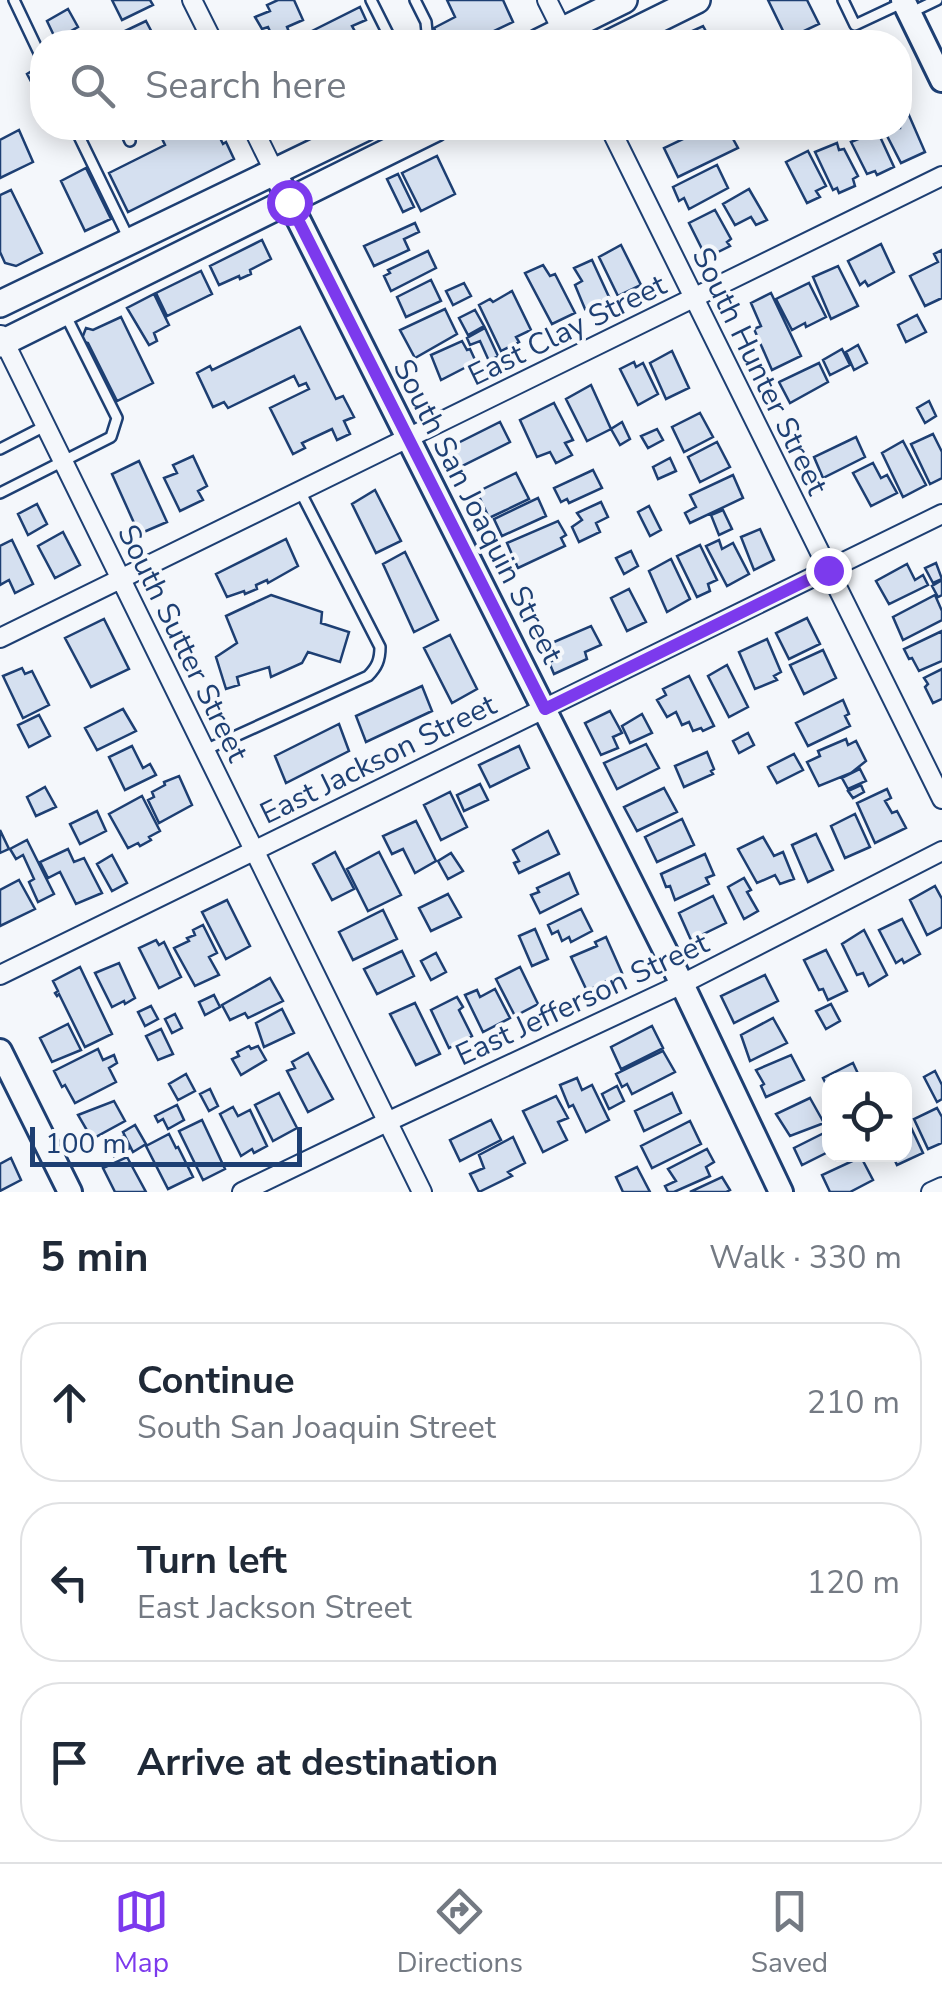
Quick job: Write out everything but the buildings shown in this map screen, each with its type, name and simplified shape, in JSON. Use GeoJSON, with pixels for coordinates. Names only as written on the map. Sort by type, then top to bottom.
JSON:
{"type":"FeatureCollection","features":[{"type":"Feature","properties":{"kind":"main road"},"geometry":{"type":"LineString","coordinates":[[572,30],[624,0]]}},
{"type":"Feature","properties":{"kind":"main road"},"geometry":{"type":"LineString","coordinates":[[636,30],[697,0]]}},
{"type":"Feature","properties":{"kind":"main road"},"geometry":{"type":"LineString","coordinates":[[0,304],[341,140]]}},
{"type":"Feature","properties":{"kind":"main road"},"geometry":{"type":"LineString","coordinates":[[1,340],[412,140]]}},
{"type":"Feature","properties":{"kind":"street"},"geometry":{"type":"LineString","coordinates":[[192,0],[206,30]]}},
{"type":"Feature","properties":{"kind":"street"},"geometry":{"type":"LineString","coordinates":[[547,0],[555,30]]}},
{"type":"Feature","properties":{"kind":"street"},"geometry":{"type":"LineString","coordinates":[[906,5],[942,80]]}},
{"type":"Feature","properties":{"kind":"street","name":"South San Joaquin Street"},"geometry":{"type":"LineString","coordinates":[[259,140],[682,984],[780,1192]]}},
{"type":"Feature","properties":{"kind":"street","name":"South Hunter Street"},"geometry":{"type":"LineString","coordinates":[[616,140],[942,798]]}},
{"type":"Feature","properties":{"kind":"street","name":"East Clay Street"},"geometry":{"type":"LineString","coordinates":[[0,638],[942,176]]}},
{"type":"Feature","properties":{"kind":"street","name":"South Sutter Street"},"geometry":{"type":"LineString","coordinates":[[1,340],[422,1192]]}},
{"type":"Feature","properties":{"kind":"street","name":"East Jackson Street"},"geometry":{"type":"LineString","coordinates":[[0,975],[942,514]]}},
{"type":"Feature","properties":{"kind":"street","name":"East Jefferson Street"},"geometry":{"type":"LineString","coordinates":[[242,1192],[682,984],[942,851]]}},
{"type":"Feature","properties":{"kind":"street"},"geometry":{"type":"LineString","coordinates":[[0,1051],[70,1192]]}},
{"type":"Feature","properties":{"kind":"street"},"geometry":{"type":"LineString","coordinates":[[931,1192],[942,1186]]}},
{"type":"Feature","properties":{"kind":"lane"},"geometry":{"type":"LineString","coordinates":[[14,0],[30,34]]}},
{"type":"Feature","properties":{"kind":"lane"},"geometry":{"type":"LineString","coordinates":[[371,0],[386,30]]}},
{"type":"Feature","properties":{"kind":"lane"},"geometry":{"type":"LineString","coordinates":[[415,0],[427,30]]}},
{"type":"Feature","properties":{"kind":"lane"},"geometry":{"type":"LineString","coordinates":[[843,0],[855,25],[906,5],[936,0]]}},
{"type":"Feature","properties":{"kind":"lane"},"geometry":{"type":"LineString","coordinates":[[81,140],[130,240]]}},
{"type":"Feature","properties":{"kind":"lane"},"geometry":{"type":"LineString","coordinates":[[0,493],[111,437],[116,418],[64,312]]}},
{"type":"Feature","properties":{"kind":"lane"},"geometry":{"type":"LineString","coordinates":[[0,449],[45,426]]}},
{"type":"Feature","properties":{"kind":"lane"},"geometry":{"type":"LineString","coordinates":[[205,750],[360,680],[375,669],[380,659],[380,647],[300,491]]}},
{"type":"Feature","properties":{"kind":"route"},"geometry":{"type":"LineString","coordinates":[[289,202],[545,709],[828,570]]}}]}
